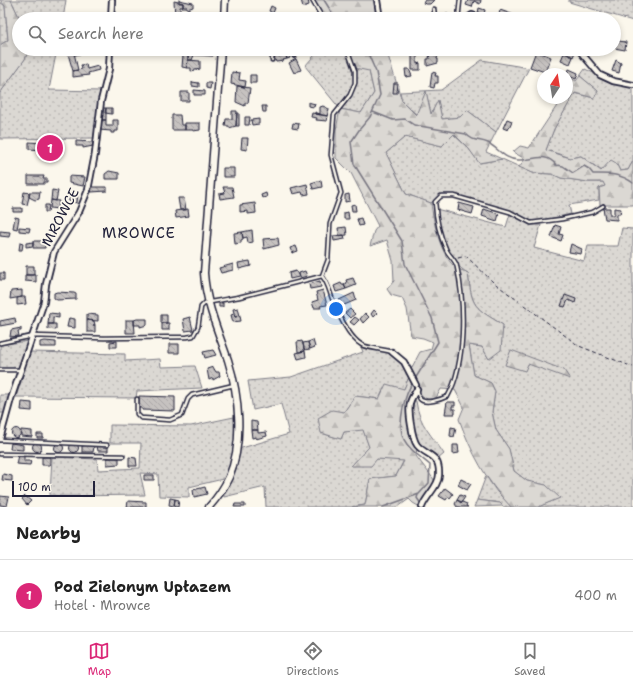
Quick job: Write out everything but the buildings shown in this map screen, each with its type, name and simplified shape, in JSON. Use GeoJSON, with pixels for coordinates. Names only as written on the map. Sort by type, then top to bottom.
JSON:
{"type":"FeatureCollection","features":[{"type":"Feature","properties":{"kind":"street"},"geometry":{"type":"LineString","coordinates":[[111,12],[112,0]]}},
{"type":"Feature","properties":{"kind":"street"},"geometry":{"type":"LineString","coordinates":[[225,12],[226,0]]}},
{"type":"Feature","properties":{"kind":"street"},"geometry":{"type":"LineString","coordinates":[[377,0],[379,12]]}},
{"type":"Feature","properties":{"kind":"street","name":"MROWCE"},"geometry":{"type":"LineString","coordinates":[[0,440],[21,370],[44,302],[46,284],[54,252],[79,212],[88,190],[95,154],[101,101],[109,69],[110,56]]}},
{"type":"Feature","properties":{"kind":"street"},"geometry":{"type":"LineString","coordinates":[[209,507],[225,486],[235,458],[237,430],[234,385],[228,361],[208,302],[204,278],[204,257],[220,56]]}},
{"type":"Feature","properties":{"kind":"street"},"geometry":{"type":"LineString","coordinates":[[584,56],[600,75],[613,81],[633,85]]}},
{"type":"Feature","properties":{"kind":"street"},"geometry":{"type":"LineString","coordinates":[[392,352],[404,362],[416,387],[410,403],[413,438],[418,446],[437,460],[439,469],[439,477],[422,507]]}},
{"type":"Feature","properties":{"kind":"lane"},"geometry":{"type":"LineString","coordinates":[[312,0],[319,12]]}},
{"type":"Feature","properties":{"kind":"lane"},"geometry":{"type":"LineString","coordinates":[[459,12],[460,0]]}},
{"type":"Feature","properties":{"kind":"lane"},"geometry":{"type":"LineString","coordinates":[[272,56],[272,60]]}},
{"type":"Feature","properties":{"kind":"lane"},"geometry":{"type":"LineString","coordinates":[[322,276],[328,260],[330,224],[341,193],[331,154],[334,115],[350,95],[354,83],[355,71],[350,56]]}},
{"type":"Feature","properties":{"kind":"lane"},"geometry":{"type":"LineString","coordinates":[[416,387],[421,400],[442,400],[448,396],[454,382],[459,362],[463,318],[457,265],[446,250],[436,218],[435,202],[441,196],[454,196],[482,203],[510,212],[531,223],[562,219],[593,212],[603,206]]}},
{"type":"Feature","properties":{"kind":"lane"},"geometry":{"type":"LineString","coordinates":[[0,343],[33,336],[193,336],[198,327],[201,307],[208,302],[239,297],[322,276]]}},
{"type":"Feature","properties":{"kind":"lane"},"geometry":{"type":"LineString","coordinates":[[322,276],[327,282],[340,315],[354,339],[363,346],[381,348],[392,352]]}},
{"type":"Feature","properties":{"kind":"lane"},"geometry":{"type":"LineString","coordinates":[[0,370],[21,370]]}},
{"type":"Feature","properties":{"kind":"lane"},"geometry":{"type":"LineString","coordinates":[[137,399],[137,414],[140,418],[170,420],[182,415],[188,399],[192,395],[234,385]]}},
{"type":"Feature","properties":{"kind":"lane"},"geometry":{"type":"LineString","coordinates":[[0,440],[107,445]]}},
{"type":"Feature","properties":{"kind":"lane"},"geometry":{"type":"LineString","coordinates":[[0,454],[123,456]]}},
{"type":"Feature","properties":{"kind":"path"},"geometry":{"type":"LineString","coordinates":[[453,260],[466,256],[493,282],[579,346],[633,367]]}},
{"type":"Feature","properties":{"kind":"green space"},"geometry":{"type":"Polygon","coordinates":[[[0,0],[11,0],[17,12],[12,12],[12,56],[26,56],[0,93],[0,45],[8,40],[5,6],[0,0]]]}},
{"type":"Feature","properties":{"kind":"green space"},"geometry":{"type":"Polygon","coordinates":[[[11,0],[66,0],[64,12],[17,12],[11,0]]]}},
{"type":"Feature","properties":{"kind":"green space"},"geometry":{"type":"Polygon","coordinates":[[[314,0],[375,0],[376,12],[320,12],[314,0]]]}},
{"type":"Feature","properties":{"kind":"green space"},"geometry":{"type":"Polygon","coordinates":[[[569,0],[633,0],[633,21],[621,17],[621,12],[603,12],[569,2],[569,0]]]}},
{"type":"Feature","properties":{"kind":"green space"},"geometry":{"type":"Polygon","coordinates":[[[0,2],[5,6],[8,40],[0,45],[0,2]]]}},
{"type":"Feature","properties":{"kind":"green space"},"geometry":{"type":"Polygon","coordinates":[[[26,56],[56,56],[49,90],[102,91],[95,138],[0,139],[0,93],[26,56]]]}},
{"type":"Feature","properties":{"kind":"green space"},"geometry":{"type":"Polygon","coordinates":[[[314,56],[355,56],[369,71],[374,93],[361,113],[340,109],[305,66],[314,56]]]}},
{"type":"Feature","properties":{"kind":"green space"},"geometry":{"type":"Polygon","coordinates":[[[351,56],[388,56],[402,101],[416,115],[426,91],[431,114],[438,100],[442,119],[460,117],[467,110],[496,132],[486,152],[502,159],[479,163],[469,149],[454,134],[442,146],[405,137],[386,153],[406,194],[431,203],[435,227],[441,245],[449,261],[454,266],[468,273],[471,293],[476,305],[480,310],[503,325],[501,350],[489,359],[482,347],[469,345],[474,375],[491,383],[495,392],[492,412],[496,430],[509,449],[514,471],[527,481],[546,485],[560,498],[538,507],[511,507],[494,487],[474,454],[459,419],[464,407],[455,390],[441,389],[436,398],[428,399],[422,397],[411,369],[420,352],[431,349],[433,342],[423,338],[411,336],[407,309],[402,298],[391,295],[387,289],[394,281],[393,261],[387,240],[370,246],[374,231],[378,226],[351,173],[336,158],[336,130],[340,109],[361,113],[374,93],[369,71],[355,68],[351,56]]]}},
{"type":"Feature","properties":{"kind":"green space"},"geometry":{"type":"Polygon","coordinates":[[[482,60],[529,68],[496,132],[467,110],[460,117],[442,119],[438,101],[431,114],[426,92],[417,115],[402,101],[400,92],[441,90],[482,60]]]}},
{"type":"Feature","properties":{"kind":"green space"},"geometry":{"type":"Polygon","coordinates":[[[585,69],[617,84],[633,87],[633,161],[628,170],[620,171],[616,163],[602,171],[581,156],[571,158],[546,150],[554,129],[569,104],[573,104],[573,96],[575,93],[594,98],[598,91],[580,76],[585,69]]]}},
{"type":"Feature","properties":{"kind":"green space"},"geometry":{"type":"Polygon","coordinates":[[[580,76],[598,91],[594,98],[575,93],[573,96],[573,79],[576,81],[580,76]]]}},
{"type":"Feature","properties":{"kind":"green space"},"geometry":{"type":"Polygon","coordinates":[[[558,104],[569,104],[554,129],[546,150],[570,158],[581,156],[601,171],[611,160],[616,163],[620,171],[628,170],[633,161],[633,205],[600,205],[599,188],[605,186],[603,182],[588,182],[561,178],[552,174],[533,173],[519,167],[525,159],[513,152],[520,146],[529,148],[558,104]]]}},
{"type":"Feature","properties":{"kind":"green space"},"geometry":{"type":"Polygon","coordinates":[[[453,134],[469,149],[480,163],[502,159],[533,173],[552,174],[561,178],[588,182],[604,182],[605,186],[599,188],[599,200],[569,205],[571,214],[539,221],[529,221],[502,208],[448,194],[441,195],[431,203],[406,194],[386,153],[405,137],[442,146],[453,134]]]}},
{"type":"Feature","properties":{"kind":"green space"},"geometry":{"type":"Polygon","coordinates":[[[436,209],[506,227],[510,214],[531,225],[541,225],[534,248],[584,261],[588,246],[618,246],[622,228],[633,229],[633,507],[538,507],[559,498],[546,485],[527,481],[514,471],[509,449],[496,430],[492,412],[495,391],[491,383],[474,375],[469,345],[482,347],[489,359],[503,325],[480,310],[473,300],[468,273],[461,268],[450,254],[442,236],[436,209]]]}},
{"type":"Feature","properties":{"kind":"green space"},"geometry":{"type":"Polygon","coordinates":[[[28,341],[25,351],[30,352],[125,354],[125,361],[160,359],[161,367],[195,366],[202,388],[137,391],[136,398],[16,397],[25,369],[0,370],[0,345],[28,341]]]}},
{"type":"Feature","properties":{"kind":"green space"},"geometry":{"type":"Polygon","coordinates":[[[361,347],[378,349],[396,356],[405,368],[409,377],[404,389],[379,399],[355,396],[344,412],[321,433],[341,439],[344,432],[363,429],[369,447],[351,466],[377,459],[404,460],[396,476],[370,479],[365,505],[352,507],[266,507],[265,487],[224,497],[223,479],[189,487],[189,497],[159,496],[158,474],[140,473],[145,495],[50,495],[52,457],[97,459],[98,470],[140,468],[141,443],[110,443],[110,425],[191,426],[234,417],[235,450],[289,434],[281,404],[253,410],[248,381],[291,377],[363,352],[361,347]]]}},
{"type":"Feature","properties":{"kind":"green space"},"geometry":{"type":"Polygon","coordinates":[[[511,350],[564,370],[570,379],[528,364],[525,371],[505,365],[511,350]]]}},
{"type":"Feature","properties":{"kind":"green space"},"geometry":{"type":"Polygon","coordinates":[[[409,377],[415,389],[409,404],[417,447],[416,456],[435,481],[420,507],[409,499],[398,507],[352,507],[365,505],[370,479],[396,476],[404,461],[377,459],[371,466],[351,466],[369,447],[363,430],[344,432],[341,439],[321,433],[318,418],[332,410],[344,412],[355,396],[379,399],[386,384],[404,389],[409,377]]]}},
{"type":"Feature","properties":{"kind":"green space"},"geometry":{"type":"Polygon","coordinates":[[[0,395],[10,395],[5,413],[0,413],[0,395]]]}},
{"type":"Feature","properties":{"kind":"green space"},"geometry":{"type":"Polygon","coordinates":[[[413,400],[416,401],[423,423],[444,454],[438,459],[418,441],[414,430],[412,417],[413,400]]]}},
{"type":"Feature","properties":{"kind":"green space"},"geometry":{"type":"Polygon","coordinates":[[[486,476],[497,492],[512,507],[503,507],[500,503],[477,500],[486,476]]]}},
{"type":"Feature","properties":{"kind":"green space"},"geometry":{"type":"Polygon","coordinates":[[[477,500],[500,503],[503,506],[474,507],[477,500]]]}},
{"type":"Feature","properties":{"kind":"waterway"},"geometry":{"type":"LineString","coordinates":[[324,0],[332,12]]}},
{"type":"Feature","properties":{"kind":"waterway"},"geometry":{"type":"LineString","coordinates":[[369,56],[376,72],[380,95],[370,117],[351,142],[354,164],[402,241],[405,264],[432,318],[438,342],[415,379]]}},
{"type":"Feature","properties":{"kind":"waterway"},"geometry":{"type":"LineString","coordinates":[[373,112],[393,120],[405,119],[414,125],[466,134],[469,137],[492,145],[509,158],[518,160],[548,158],[556,165],[563,166],[573,173],[584,166],[593,174],[609,174],[619,176],[633,183]]}},
{"type":"Feature","properties":{"kind":"waterway"},"geometry":{"type":"LineString","coordinates":[[383,507],[419,494],[429,483],[430,465],[415,453],[405,442],[402,436],[401,419],[405,401],[413,382]]}},
{"type":"Feature","properties":{"kind":"waterway"},"geometry":{"type":"LineString","coordinates":[[418,495],[417,498],[421,504]]}},
{"type":"Feature","properties":{"kind":"place","name":"Pod Zielonym Upłazem"},"geometry":{"type":"Point","coordinates":[50,148]}},
{"type":"Feature","properties":{"kind":"district","name":"MROWCE"},"geometry":{"type":"Point","coordinates":[139,233]}}]}
